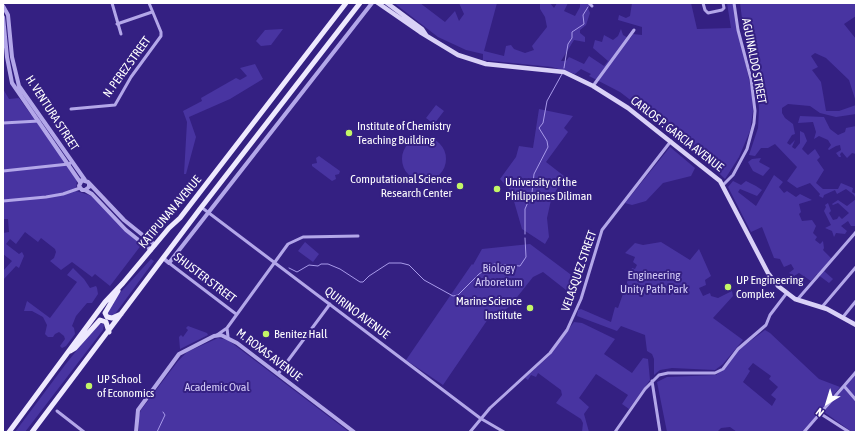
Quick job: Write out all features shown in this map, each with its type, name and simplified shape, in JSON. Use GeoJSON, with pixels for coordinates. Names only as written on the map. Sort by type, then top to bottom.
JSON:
{"type":"FeatureCollection","features":[{"type":"Feature","properties":{"kind":"main road","name":"KATIPUNAN AVENUE"},"geometry":{"type":"LineString","coordinates":[[8,432],[105,302],[169,228],[180,218],[346,3]]}},
{"type":"Feature","properties":{"kind":"main road","name":"KATIPUNAN AVENUE"},"geometry":{"type":"LineString","coordinates":[[32,432],[109,332],[201,207],[360,3]]}},
{"type":"Feature","properties":{"kind":"main road","name":"CARLOS P. GARCIA AVENUE"},"geometry":{"type":"LineString","coordinates":[[378,3],[447,50],[475,62],[556,70],[576,77],[628,108],[717,177],[723,185],[768,273],[786,294],[797,300],[822,307],[856,325]]}},
{"type":"Feature","properties":{"kind":"main road","name":"CARLOS P. GARCIA AVENUE"},"geometry":{"type":"LineString","coordinates":[[387,3],[422,29],[427,36]]}},
{"type":"Feature","properties":{"kind":"main road"},"geometry":{"type":"LineString","coordinates":[[316,43],[323,50]]}},
{"type":"Feature","properties":{"kind":"main road"},"geometry":{"type":"LineString","coordinates":[[254,123],[262,129]]}},
{"type":"Feature","properties":{"kind":"main road"},"geometry":{"type":"LineString","coordinates":[[122,284],[105,313],[107,317],[112,318],[122,313]]}},
{"type":"Feature","properties":{"kind":"main road"},"geometry":{"type":"LineString","coordinates":[[68,352],[76,348],[100,320],[106,322],[109,332]]}},
{"type":"Feature","properties":{"kind":"street"},"geometry":{"type":"LineString","coordinates":[[112,3],[121,34]]}},
{"type":"Feature","properties":{"kind":"street","name":"N. PEREZ STREET"},"geometry":{"type":"LineString","coordinates":[[71,109],[115,105],[131,78],[161,36],[161,32],[149,3]]}},
{"type":"Feature","properties":{"kind":"street"},"geometry":{"type":"LineString","coordinates":[[169,263],[372,3]]}},
{"type":"Feature","properties":{"kind":"street"},"geometry":{"type":"LineString","coordinates":[[703,3],[705,10],[708,13],[722,10],[724,8],[723,3]]}},
{"type":"Feature","properties":{"kind":"street","name":"AGUINALDO STREET"},"geometry":{"type":"LineString","coordinates":[[723,185],[733,175],[746,149],[754,123],[755,110],[751,79],[738,30],[734,3]]}},
{"type":"Feature","properties":{"kind":"street","name":"H. VENTURA STREET"},"geometry":{"type":"LineString","coordinates":[[3,6],[8,15],[7,57]]}},
{"type":"Feature","properties":{"kind":"street"},"geometry":{"type":"LineString","coordinates":[[117,24],[152,12]]}},
{"type":"Feature","properties":{"kind":"street","name":"H. VENTURA STREET"},"geometry":{"type":"LineString","coordinates":[[3,17],[7,57],[19,86],[40,120],[70,163],[85,180]]}},
{"type":"Feature","properties":{"kind":"street"},"geometry":{"type":"LineString","coordinates":[[593,86],[634,30]]}},
{"type":"Feature","properties":{"kind":"street"},"geometry":{"type":"LineString","coordinates":[[3,123],[40,120]]}},
{"type":"Feature","properties":{"kind":"street","name":"VELASQUEZ STREET"},"geometry":{"type":"LineString","coordinates":[[470,432],[480,418],[543,359],[564,334],[580,303],[602,230],[671,141]]}},
{"type":"Feature","properties":{"kind":"street"},"geometry":{"type":"LineString","coordinates":[[3,171],[70,163]]}},
{"type":"Feature","properties":{"kind":"street","name":"H. VENTURA STREET"},"geometry":{"type":"LineString","coordinates":[[70,163],[80,182]]}},
{"type":"Feature","properties":{"kind":"street"},"geometry":{"type":"LineString","coordinates":[[80,188],[80,182],[85,180],[126,223],[153,248]]}},
{"type":"Feature","properties":{"kind":"street"},"geometry":{"type":"LineString","coordinates":[[85,190],[89,187],[89,184]]}},
{"type":"Feature","properties":{"kind":"street"},"geometry":{"type":"LineString","coordinates":[[3,201],[57,195],[80,188],[92,194],[126,230],[153,248]]}},
{"type":"Feature","properties":{"kind":"street","name":"QUIRINO AVENUE"},"geometry":{"type":"LineString","coordinates":[[201,207],[480,418],[504,432]]}},
{"type":"Feature","properties":{"kind":"street"},"geometry":{"type":"LineString","coordinates":[[797,300],[856,232]]}},
{"type":"Feature","properties":{"kind":"street"},"geometry":{"type":"LineString","coordinates":[[217,335],[227,328],[288,244],[298,239],[358,236]]}},
{"type":"Feature","properties":{"kind":"street","name":"SHUSTER STREET"},"geometry":{"type":"LineString","coordinates":[[163,258],[236,314]]}},
{"type":"Feature","properties":{"kind":"street"},"geometry":{"type":"LineString","coordinates":[[822,307],[856,267]]}},
{"type":"Feature","properties":{"kind":"street"},"geometry":{"type":"LineString","coordinates":[[615,432],[652,381],[663,374],[707,374],[716,373],[723,369],[738,349],[766,325],[770,315],[786,294]]}},
{"type":"Feature","properties":{"kind":"street"},"geometry":{"type":"LineString","coordinates":[[843,317],[856,301]]}},
{"type":"Feature","properties":{"kind":"street"},"geometry":{"type":"LineString","coordinates":[[278,374],[330,304]]}},
{"type":"Feature","properties":{"kind":"street"},"geometry":{"type":"LineString","coordinates":[[227,328],[228,337]]}},
{"type":"Feature","properties":{"kind":"street","name":"M. ROXAS AVENUE"},"geometry":{"type":"LineString","coordinates":[[136,432],[137,412],[182,352],[217,335],[228,337],[354,432]]}},
{"type":"Feature","properties":{"kind":"street"},"geometry":{"type":"LineString","coordinates":[[804,432],[856,372]]}},
{"type":"Feature","properties":{"kind":"street"},"geometry":{"type":"LineString","coordinates":[[652,381],[660,432]]}},
{"type":"Feature","properties":{"kind":"street"},"geometry":{"type":"LineString","coordinates":[[844,386],[856,400]]}},
{"type":"Feature","properties":{"kind":"street"},"geometry":{"type":"LineString","coordinates":[[57,411],[84,432]]}},
{"type":"Feature","properties":{"kind":"street"},"geometry":{"type":"LineString","coordinates":[[820,414],[849,432]]}},
{"type":"Feature","properties":{"kind":"green space"},"geometry":{"type":"Polygon","coordinates":[[[394,3],[420,3],[445,22],[455,11],[459,21],[464,14],[459,3],[497,3],[484,51],[504,56],[506,46],[511,45],[514,49],[525,53],[534,50],[532,46],[547,27],[545,17],[540,9],[540,3],[550,3],[554,8],[557,3],[568,3],[564,11],[575,16],[580,7],[580,3],[591,3],[588,8],[590,13],[586,25],[580,30],[580,33],[585,37],[585,42],[574,40],[561,61],[566,61],[569,57],[584,64],[589,56],[604,66],[608,61],[593,48],[595,40],[602,42],[604,35],[613,40],[618,36],[621,29],[623,35],[630,39],[633,34],[642,35],[642,27],[618,20],[619,15],[626,18],[630,16],[632,3],[691,3],[697,29],[731,28],[727,3],[733,3],[752,94],[753,111],[750,131],[739,157],[725,179],[699,154],[637,105],[620,92],[589,76],[591,74],[581,69],[575,74],[552,67],[483,60],[483,54],[466,50],[438,37],[394,3]]]}},
{"type":"Feature","properties":{"kind":"green space"},"geometry":{"type":"Polygon","coordinates":[[[740,3],[856,3],[856,16],[844,24],[856,39],[856,102],[849,80],[826,58],[815,53],[811,56],[818,67],[812,70],[821,82],[826,111],[839,111],[856,105],[856,114],[836,117],[820,113],[810,106],[788,104],[782,108],[782,113],[785,118],[793,124],[795,134],[792,135],[787,143],[790,145],[795,140],[792,147],[795,149],[800,143],[800,131],[804,133],[807,141],[802,149],[808,155],[815,149],[820,157],[817,160],[824,170],[816,183],[823,189],[838,189],[841,183],[853,188],[852,192],[856,194],[856,199],[854,195],[846,189],[837,194],[835,190],[824,195],[823,198],[819,196],[820,194],[810,183],[797,188],[787,181],[797,167],[775,144],[768,148],[761,148],[755,156],[749,155],[758,128],[759,109],[757,82],[743,26],[740,3]]]}},
{"type":"Feature","properties":{"kind":"green space"},"geometry":{"type":"Polygon","coordinates":[[[283,29],[271,45],[261,46],[256,41],[265,30],[283,29]]]}},
{"type":"Feature","properties":{"kind":"green space"},"geometry":{"type":"Polygon","coordinates":[[[255,64],[263,79],[230,99],[189,117],[196,137],[186,174],[184,174],[187,122],[183,111],[202,101],[201,98],[236,78],[240,80],[247,76],[240,68],[255,64]]]}},
{"type":"Feature","properties":{"kind":"green space"},"geometry":{"type":"Polygon","coordinates":[[[3,89],[9,99],[19,98],[74,174],[77,179],[76,191],[92,196],[142,244],[110,286],[95,274],[92,277],[72,262],[61,270],[50,261],[54,258],[56,252],[55,249],[41,238],[38,242],[25,232],[16,244],[10,239],[6,244],[19,254],[22,252],[24,256],[19,268],[16,266],[3,280],[3,271],[12,261],[3,254],[3,233],[9,232],[8,219],[3,219],[3,89]]]}},
{"type":"Feature","properties":{"kind":"green space"},"geometry":{"type":"Polygon","coordinates":[[[436,105],[444,111],[434,124],[426,118],[436,105]]]}},
{"type":"Feature","properties":{"kind":"green space"},"geometry":{"type":"Polygon","coordinates":[[[539,109],[573,116],[564,128],[568,132],[546,162],[564,176],[551,200],[547,218],[549,237],[545,244],[522,229],[511,191],[500,179],[516,157],[519,146],[533,148],[539,109]]]}},
{"type":"Feature","properties":{"kind":"green space"},"geometry":{"type":"Polygon","coordinates":[[[800,116],[824,117],[830,129],[838,135],[845,132],[846,128],[856,126],[856,154],[852,153],[847,158],[842,152],[840,154],[841,157],[839,157],[836,153],[841,150],[840,145],[829,150],[828,149],[831,145],[828,140],[819,136],[814,139],[816,132],[813,122],[798,123],[800,116]]]}},
{"type":"Feature","properties":{"kind":"green space"},"geometry":{"type":"Polygon","coordinates":[[[424,137],[436,141],[442,147],[446,159],[442,171],[436,177],[424,181],[412,177],[406,171],[402,159],[406,147],[412,141],[424,137]]]}},
{"type":"Feature","properties":{"kind":"green space"},"geometry":{"type":"Polygon","coordinates":[[[670,147],[695,168],[691,176],[663,183],[646,201],[632,205],[625,203],[670,147]]]}},
{"type":"Feature","properties":{"kind":"green space"},"geometry":{"type":"Polygon","coordinates":[[[319,156],[340,171],[339,174],[335,175],[336,179],[332,181],[312,166],[312,164],[317,163],[316,158],[319,156]]]}},
{"type":"Feature","properties":{"kind":"green space"},"geometry":{"type":"Polygon","coordinates":[[[761,158],[759,162],[770,168],[763,176],[753,171],[748,162],[752,159],[761,158]]]}},
{"type":"Feature","properties":{"kind":"green space"},"geometry":{"type":"Polygon","coordinates":[[[774,175],[783,182],[779,187],[784,193],[787,191],[796,197],[800,194],[812,200],[799,204],[801,212],[799,214],[802,221],[812,220],[816,226],[813,233],[817,237],[815,240],[820,244],[823,241],[823,250],[833,260],[824,271],[833,279],[829,283],[817,274],[811,281],[799,273],[794,276],[789,273],[794,269],[791,264],[784,267],[780,259],[774,258],[762,227],[751,232],[728,187],[733,181],[741,185],[746,181],[762,190],[757,196],[740,189],[738,192],[756,206],[774,175]]]}},
{"type":"Feature","properties":{"kind":"green space"},"geometry":{"type":"Polygon","coordinates":[[[856,199],[856,226],[851,226],[848,221],[841,226],[847,231],[845,234],[836,233],[834,237],[832,231],[825,228],[831,225],[824,211],[826,207],[825,205],[828,203],[831,211],[829,213],[833,220],[837,219],[839,216],[842,219],[849,213],[838,203],[832,204],[838,200],[847,206],[856,199]]]}},
{"type":"Feature","properties":{"kind":"green space"},"geometry":{"type":"Polygon","coordinates":[[[305,242],[319,254],[313,262],[298,251],[305,242]]]}},
{"type":"Feature","properties":{"kind":"green space","name":"Engineering Unity Path Park"},"geometry":{"type":"Polygon","coordinates":[[[661,242],[690,260],[699,249],[711,276],[705,280],[706,285],[699,288],[703,296],[710,293],[711,296],[718,298],[732,291],[733,296],[713,318],[743,340],[723,364],[715,370],[672,368],[660,370],[654,375],[654,359],[652,354],[647,351],[645,335],[621,326],[617,331],[577,316],[578,310],[581,309],[611,322],[615,307],[618,308],[632,268],[635,269],[637,265],[633,262],[635,257],[625,253],[635,243],[643,245],[661,242]]]}},
{"type":"Feature","properties":{"kind":"green space","name":"Biology Arboretum"},"geometry":{"type":"Polygon","coordinates":[[[530,244],[574,277],[566,290],[543,272],[533,277],[510,306],[501,313],[486,314],[488,319],[443,385],[406,360],[472,264],[473,265],[482,249],[530,244]]]}},
{"type":"Feature","properties":{"kind":"green space"},"geometry":{"type":"Polygon","coordinates":[[[151,259],[154,261],[115,314],[110,317],[107,314],[108,310],[119,294],[151,259]]]}},
{"type":"Feature","properties":{"kind":"green space"},"geometry":{"type":"Polygon","coordinates":[[[73,268],[84,279],[90,288],[96,286],[98,294],[92,303],[87,303],[76,316],[72,326],[75,334],[66,346],[62,348],[60,346],[65,339],[64,336],[59,332],[53,337],[48,337],[45,334],[47,325],[43,317],[32,311],[24,311],[27,301],[50,318],[77,282],[67,275],[73,268]]]}},
{"type":"Feature","properties":{"kind":"green space"},"geometry":{"type":"Polygon","coordinates":[[[574,322],[582,323],[615,339],[604,354],[632,373],[643,358],[648,359],[650,380],[629,409],[622,404],[628,395],[596,374],[579,398],[589,407],[584,414],[589,432],[582,432],[583,423],[581,419],[556,403],[562,395],[561,390],[538,373],[536,377],[531,375],[528,380],[525,378],[549,356],[574,322]]]}},
{"type":"Feature","properties":{"kind":"green space"},"geometry":{"type":"Polygon","coordinates":[[[102,323],[104,324],[103,330],[25,432],[15,432],[65,365],[97,325],[102,323]]]}},
{"type":"Feature","properties":{"kind":"green space"},"geometry":{"type":"Polygon","coordinates":[[[188,326],[207,333],[208,335],[180,349],[179,337],[181,335],[183,337],[188,330],[186,328],[188,326]]]}},
{"type":"Feature","properties":{"kind":"green space"},"geometry":{"type":"Polygon","coordinates":[[[765,330],[819,379],[840,387],[803,432],[737,432],[730,427],[721,428],[717,432],[667,432],[657,382],[667,377],[716,375],[725,368],[738,350],[765,330]],[[753,363],[748,369],[750,371],[743,382],[772,406],[776,399],[771,395],[778,387],[769,379],[771,376],[753,363]]]}},
{"type":"Feature","properties":{"kind":"green space","name":"Academic Oval"},"geometry":{"type":"Polygon","coordinates":[[[218,338],[228,340],[349,432],[139,432],[139,415],[141,410],[178,361],[187,352],[218,338]]]}},
{"type":"Feature","properties":{"kind":"green space"},"geometry":{"type":"Polygon","coordinates":[[[856,369],[856,432],[852,432],[824,412],[856,369]]]}},
{"type":"Feature","properties":{"kind":"waterway"},"geometry":{"type":"LineString","coordinates":[[564,68],[568,44],[572,38],[572,32],[584,24],[583,15],[588,7]]}},
{"type":"Feature","properties":{"kind":"waterway"},"geometry":{"type":"LineString","coordinates":[[525,234],[525,209],[532,193],[534,174],[548,147],[547,141],[539,128],[543,123],[547,101],[562,74]]}},
{"type":"Feature","properties":{"kind":"waterway"},"geometry":{"type":"LineString","coordinates":[[289,268],[297,272],[309,265],[318,266],[321,264],[328,264],[340,269],[360,282],[363,282],[369,276],[389,263],[401,263],[409,265],[424,280],[453,296],[458,295],[479,274],[494,264],[520,266],[526,257],[525,238]]}},
{"type":"Feature","properties":{"kind":"waterway"},"geometry":{"type":"LineString","coordinates":[[157,432],[165,415],[163,412]]}},
{"type":"Feature","properties":{"kind":"place","name":"Institute of Chemistry Teaching Building"},"geometry":{"type":"Point","coordinates":[349,133]}},
{"type":"Feature","properties":{"kind":"place","name":"Computational Science Research Center"},"geometry":{"type":"Point","coordinates":[460,186]}},
{"type":"Feature","properties":{"kind":"place","name":"University of the Philippines Diliman"},"geometry":{"type":"Point","coordinates":[497,189]}},
{"type":"Feature","properties":{"kind":"place","name":"UP Engineering Complex"},"geometry":{"type":"Point","coordinates":[728,287]}},
{"type":"Feature","properties":{"kind":"place","name":"Marine Science Institute"},"geometry":{"type":"Point","coordinates":[530,308]}},
{"type":"Feature","properties":{"kind":"place","name":"Benitez Hall"},"geometry":{"type":"Point","coordinates":[266,334]}},
{"type":"Feature","properties":{"kind":"place","name":"UP School of Economics"},"geometry":{"type":"Point","coordinates":[89,386]}}]}
